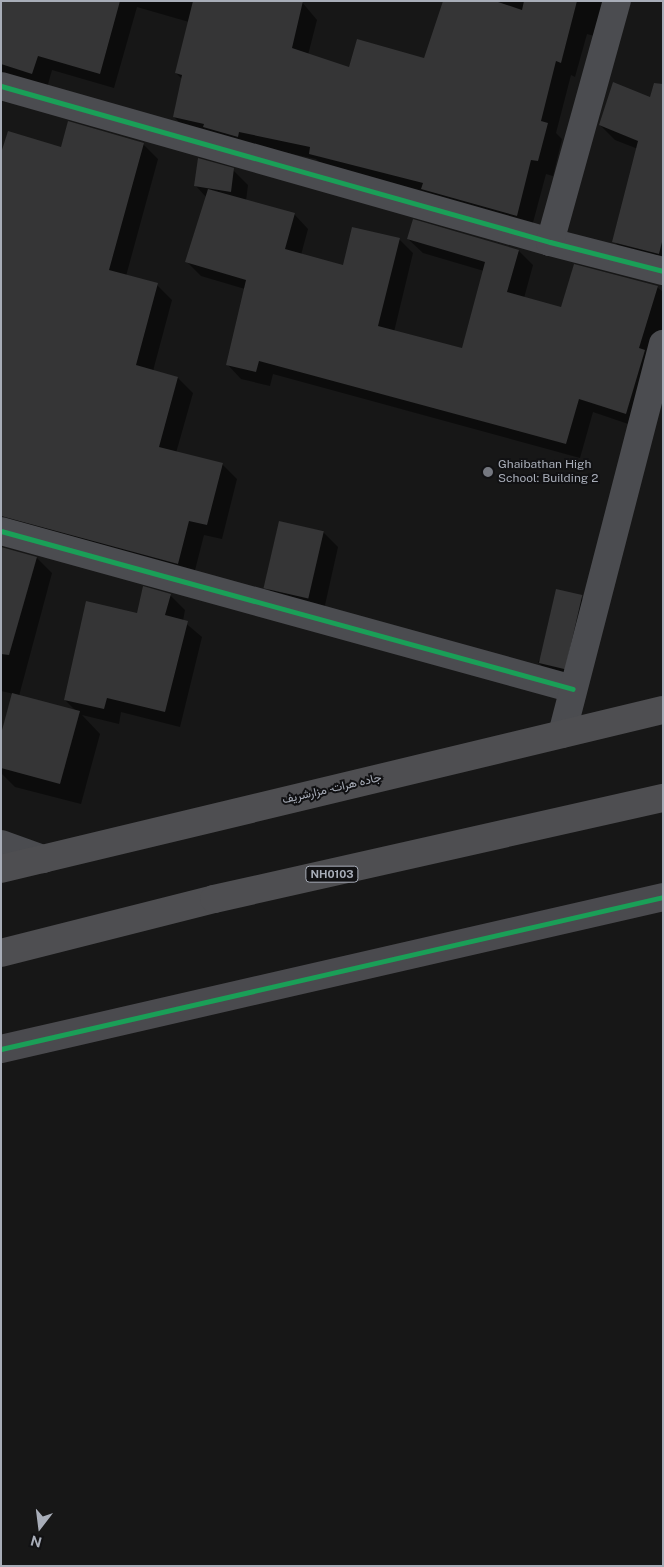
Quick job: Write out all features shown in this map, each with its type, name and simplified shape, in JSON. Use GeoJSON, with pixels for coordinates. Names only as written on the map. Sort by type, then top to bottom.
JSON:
{"type":"FeatureCollection","features":[{"type":"Feature","properties":{"kind":"highway","name":"جاده هرات- مزارشریف"},"geometry":{"type":"LineString","coordinates":[[1,869],[663,710]]}},
{"type":"Feature","properties":{"kind":"highway","name":"NH0103"},"geometry":{"type":"LineString","coordinates":[[1,953],[214,899],[663,798]]}},
{"type":"Feature","properties":{"kind":"street"},"geometry":{"type":"LineString","coordinates":[[550,242],[617,1]]}},
{"type":"Feature","properties":{"kind":"street"},"geometry":{"type":"LineString","coordinates":[[1,86],[550,242],[663,270]]}},
{"type":"Feature","properties":{"kind":"street"},"geometry":{"type":"LineString","coordinates":[[562,734],[663,344]]}},
{"type":"Feature","properties":{"kind":"street"},"geometry":{"type":"LineString","coordinates":[[1,531],[573,689]]}},
{"type":"Feature","properties":{"kind":"street"},"geometry":{"type":"LineString","coordinates":[[1,844],[43,859]]}},
{"type":"Feature","properties":{"kind":"street"},"geometry":{"type":"LineString","coordinates":[[1,1049],[663,897]]}},
{"type":"Feature","properties":{"kind":"building"},"geometry":{"type":"Polygon","coordinates":[[[1,1],[120,1],[100,74],[38,56],[32,74],[1,64],[1,1]]]}},
{"type":"Feature","properties":{"kind":"building"},"geometry":{"type":"Polygon","coordinates":[[[193,1],[303,1],[292,48],[349,67],[357,39],[424,58],[443,1],[495,1],[522,10],[524,1],[577,1],[561,63],[556,61],[541,121],[548,123],[538,161],[531,160],[517,216],[421,189],[423,183],[309,154],[310,147],[239,132],[238,137],[203,127],[204,124],[173,117],[182,75],[175,73],[193,1]]]}},
{"type":"Feature","properties":{"kind":"building"},"geometry":{"type":"Polygon","coordinates":[[[613,82],[650,97],[654,83],[663,84],[663,238],[659,254],[612,242],[638,141],[599,125],[613,82]]]}},
{"type":"Feature","properties":{"kind":"building"},"geometry":{"type":"Polygon","coordinates":[[[68,121],[144,143],[109,270],[158,283],[136,365],[178,377],[159,447],[223,463],[207,525],[189,521],[178,564],[1,516],[1,153],[8,131],[61,147],[68,121]]]}},
{"type":"Feature","properties":{"kind":"building"},"geometry":{"type":"Polygon","coordinates":[[[198,158],[234,168],[231,192],[194,186],[198,158]]]}},
{"type":"Feature","properties":{"kind":"building"},"geometry":{"type":"Polygon","coordinates":[[[208,189],[295,213],[285,249],[343,265],[352,227],[400,238],[378,326],[462,348],[485,262],[407,239],[413,219],[519,250],[507,292],[561,307],[574,264],[658,286],[639,348],[645,350],[626,414],[579,399],[566,444],[259,361],[256,372],[226,365],[246,280],[185,262],[208,189]]]}},
{"type":"Feature","properties":{"kind":"building"},"geometry":{"type":"Polygon","coordinates":[[[279,521],[324,531],[308,599],[263,588],[279,521]]]}},
{"type":"Feature","properties":{"kind":"building"},"geometry":{"type":"Polygon","coordinates":[[[1,547],[37,557],[9,655],[1,654],[1,547]]]}},
{"type":"Feature","properties":{"kind":"building"},"geometry":{"type":"Polygon","coordinates":[[[143,586],[171,594],[165,615],[188,621],[165,712],[107,698],[104,709],[64,700],[86,601],[137,613],[143,586]]]}},
{"type":"Feature","properties":{"kind":"building"},"geometry":{"type":"Polygon","coordinates":[[[556,589],[582,595],[565,669],[539,663],[556,589]]]}},
{"type":"Feature","properties":{"kind":"building"},"geometry":{"type":"Polygon","coordinates":[[[12,693],[80,711],[60,784],[1,768],[1,734],[12,693]]]}},
{"type":"Feature","properties":{"kind":"cycle path"},"geometry":{"type":"LineString","coordinates":[[1,86],[550,242],[663,271]]}},
{"type":"Feature","properties":{"kind":"cycle path"},"geometry":{"type":"LineString","coordinates":[[1,531],[573,689]]}},
{"type":"Feature","properties":{"kind":"cycle path"},"geometry":{"type":"LineString","coordinates":[[1,1049],[663,897]]}},
{"type":"Feature","properties":{"kind":"place","name":"Ghaibathan High School: Building 2"},"geometry":{"type":"Point","coordinates":[488,472]}}]}
